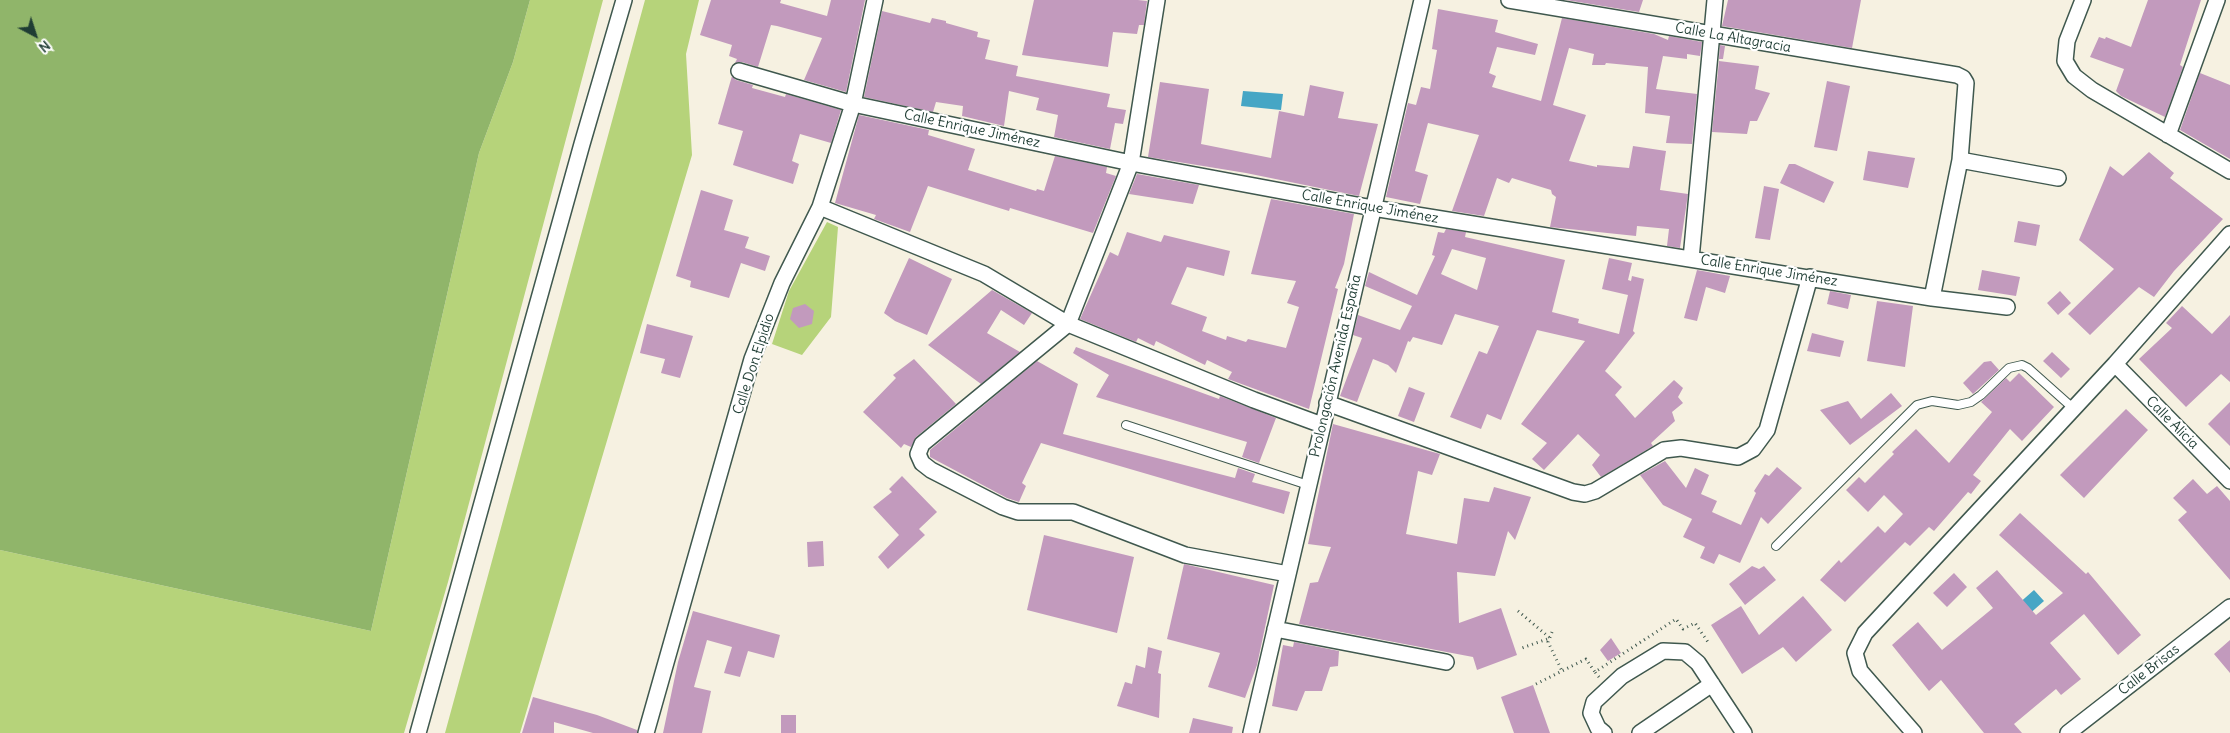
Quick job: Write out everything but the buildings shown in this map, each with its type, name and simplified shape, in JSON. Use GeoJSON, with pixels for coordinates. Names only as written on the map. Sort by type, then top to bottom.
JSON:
{"type":"FeatureCollection","features":[{"type":"Feature","properties":{"kind":"street"},"geometry":{"type":"LineString","coordinates":[[418,733],[624,0]]}},
{"type":"Feature","properties":{"kind":"street","name":"Calle Don Elpidio"},"geometry":{"type":"LineString","coordinates":[[646,733],[752,359],[782,283],[820,207],[854,104],[875,0]]}},
{"type":"Feature","properties":{"kind":"street"},"geometry":{"type":"LineString","coordinates":[[1157,0],[1131,163],[1068,324],[922,444],[918,454],[922,463],[1003,507],[1018,512],[1073,512],[1185,555],[1288,574]]}},
{"type":"Feature","properties":{"kind":"street","name":"Prolongación Avenida España"},"geometry":{"type":"LineString","coordinates":[[1251,733],[1422,0]]}},
{"type":"Feature","properties":{"kind":"street","name":"Calle La Altagracia"},"geometry":{"type":"LineString","coordinates":[[1509,0],[1957,75],[1963,78],[1966,83],[1960,160]]}},
{"type":"Feature","properties":{"kind":"street"},"geometry":{"type":"LineString","coordinates":[[1690,259],[1710,34],[1715,0]]}},
{"type":"Feature","properties":{"kind":"street"},"geometry":{"type":"LineString","coordinates":[[2083,0],[2067,41],[2065,62],[2074,76],[2092,90],[2230,171]]}},
{"type":"Feature","properties":{"kind":"street"},"geometry":{"type":"LineString","coordinates":[[2168,135],[2217,0]]}},
{"type":"Feature","properties":{"kind":"street","name":"Calle Enrique Jiménez"},"geometry":{"type":"LineString","coordinates":[[739,71],[854,104],[1131,163],[1373,208],[1932,298],[2006,307]]}},
{"type":"Feature","properties":{"kind":"street"},"geometry":{"type":"LineString","coordinates":[[1932,298],[1960,160],[2058,178]]}},
{"type":"Feature","properties":{"kind":"street"},"geometry":{"type":"LineString","coordinates":[[820,207],[984,274],[1068,324],[1246,397],[1322,425]]}},
{"type":"Feature","properties":{"kind":"street"},"geometry":{"type":"LineString","coordinates":[[1914,733],[1860,671],[1855,653],[1866,632],[2074,409],[2230,234]]}},
{"type":"Feature","properties":{"kind":"street"},"geometry":{"type":"LineString","coordinates":[[1327,403],[1573,492],[1585,494],[1595,491],[1664,450],[1681,448],[1738,457],[1753,449],[1767,430],[1810,278]]}},
{"type":"Feature","properties":{"kind":"street","name":"Calle Alicia"},"geometry":{"type":"LineString","coordinates":[[2115,364],[2230,481]]}},
{"type":"Feature","properties":{"kind":"street","name":"Calle Brisas"},"geometry":{"type":"LineString","coordinates":[[2068,733],[2230,607]]}},
{"type":"Feature","properties":{"kind":"street"},"geometry":{"type":"LineString","coordinates":[[1275,629],[1446,662]]}},
{"type":"Feature","properties":{"kind":"street"},"geometry":{"type":"LineString","coordinates":[[1604,733],[1598,728],[1592,713],[1594,702],[1622,676],[1663,651],[1685,652],[1698,663],[1744,733]]}},
{"type":"Feature","properties":{"kind":"street"},"geometry":{"type":"LineString","coordinates":[[1640,733],[1712,684]]}},
{"type":"Feature","properties":{"kind":"lane"},"geometry":{"type":"LineString","coordinates":[[1776,546],[1917,405],[1932,401],[1958,405],[1971,402],[1981,395],[2008,368],[2022,365],[2028,368],[2074,409]]}},
{"type":"Feature","properties":{"kind":"lane"},"geometry":{"type":"LineString","coordinates":[[1126,425],[1308,486]]}},
{"type":"Feature","properties":{"kind":"path"},"geometry":{"type":"LineString","coordinates":[[1518,611],[1550,638]]}},
{"type":"Feature","properties":{"kind":"path"},"geometry":{"type":"LineString","coordinates":[[1552,632],[1548,642],[1562,671]]}},
{"type":"Feature","properties":{"kind":"path"},"geometry":{"type":"LineString","coordinates":[[1522,648],[1550,638]]}},
{"type":"Feature","properties":{"kind":"path"},"geometry":{"type":"LineString","coordinates":[[1536,684],[1586,659],[1595,672]]}},
{"type":"Feature","properties":{"kind":"green space"},"geometry":{"type":"Polygon","coordinates":[[[0,0],[530,0],[513,62],[479,153],[371,631],[0,550],[0,0]]]}},
{"type":"Feature","properties":{"kind":"green space"},"geometry":{"type":"Polygon","coordinates":[[[530,0],[603,0],[448,582],[404,733],[0,733],[0,550],[371,631],[479,153],[513,62],[530,0]]]}},
{"type":"Feature","properties":{"kind":"green space"},"geometry":{"type":"Polygon","coordinates":[[[645,0],[699,0],[686,54],[692,155],[520,733],[445,733],[645,0]]]}},
{"type":"Feature","properties":{"kind":"green space"},"geometry":{"type":"Polygon","coordinates":[[[827,222],[838,227],[831,317],[802,355],[772,344],[789,291],[827,222]]]}},
{"type":"Feature","properties":{"kind":"water"},"geometry":{"type":"Polygon","coordinates":[[[1243,91],[1283,94],[1281,110],[1241,106],[1243,91]]]}},
{"type":"Feature","properties":{"kind":"water"},"geometry":{"type":"Polygon","coordinates":[[[2034,590],[2044,601],[2018,624],[2008,613],[2034,590]]]}}]}
